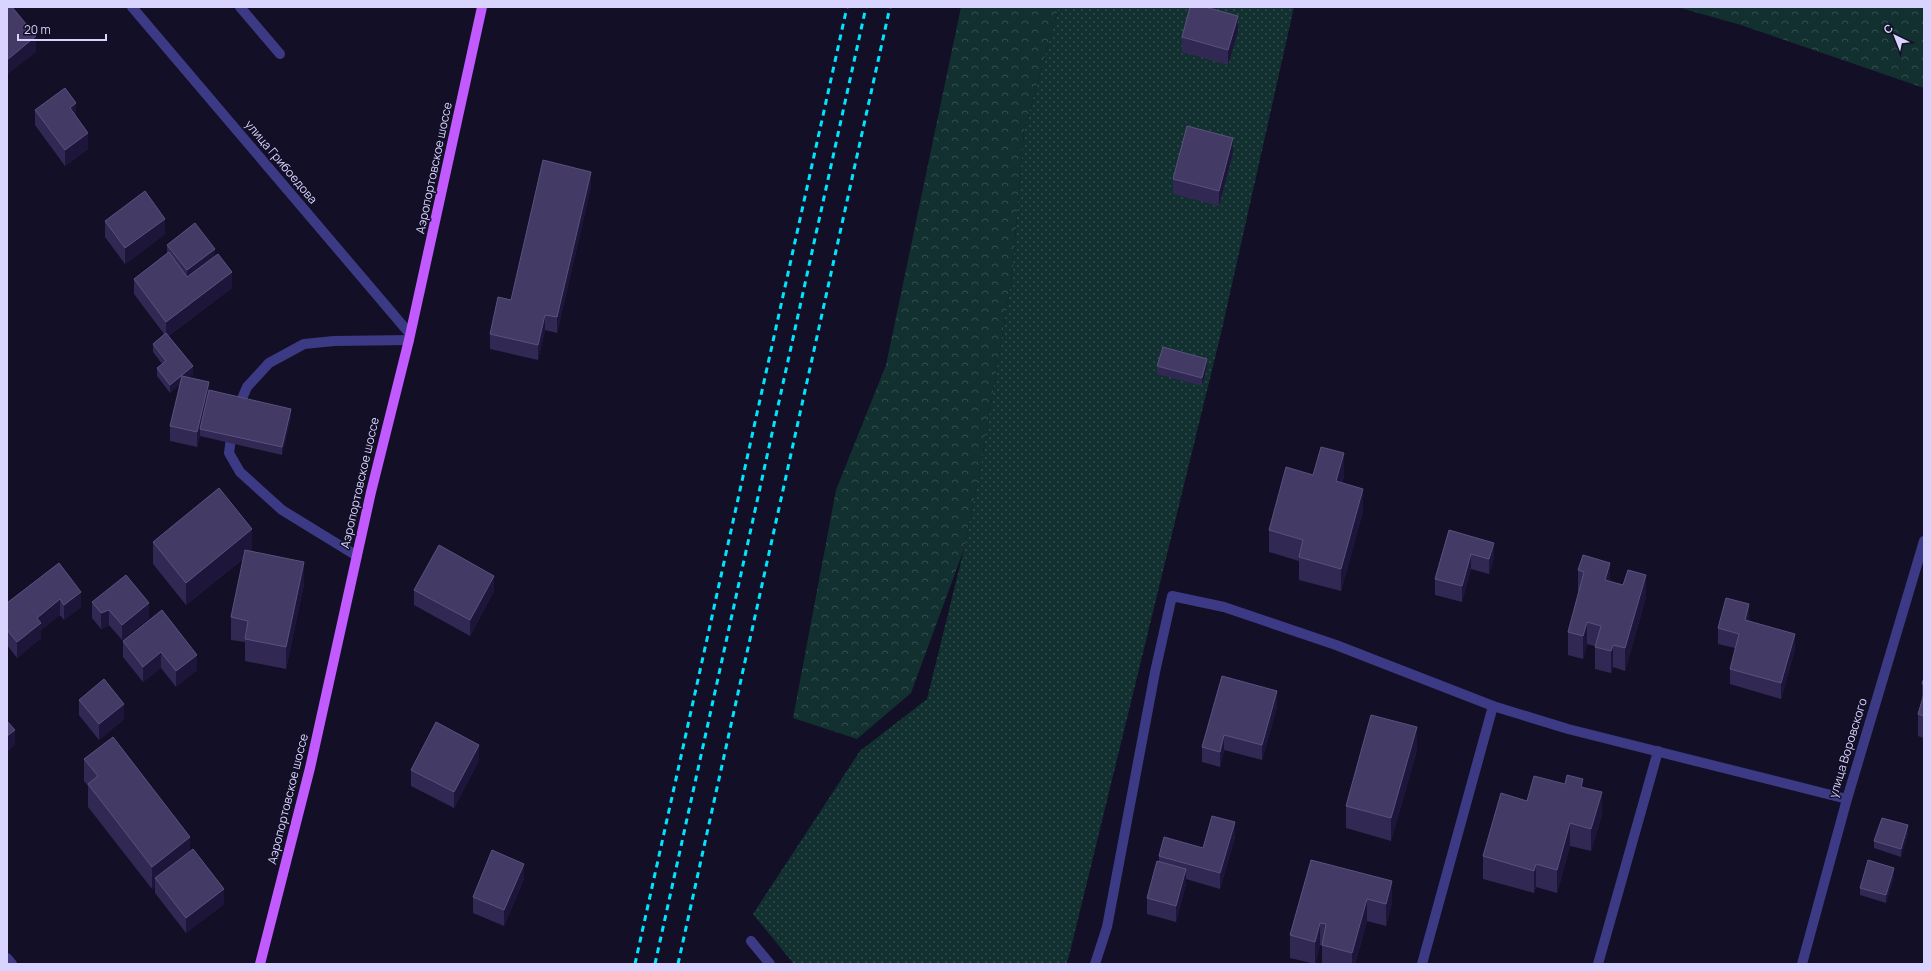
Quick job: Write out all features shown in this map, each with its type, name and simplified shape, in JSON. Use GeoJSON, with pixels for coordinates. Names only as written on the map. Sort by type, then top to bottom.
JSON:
{"type":"FeatureCollection","features":[{"type":"Feature","properties":{"kind":"main road","name":"Аэропортовское шоссе"},"geometry":{"type":"LineString","coordinates":[[260,964],[310,768],[383,438],[409,337],[482,7]]}},
{"type":"Feature","properties":{"kind":"street","name":"улица Грибоедова"},"geometry":{"type":"LineString","coordinates":[[132,7],[409,337]]}},
{"type":"Feature","properties":{"kind":"street"},"geometry":{"type":"LineString","coordinates":[[240,7],[280,54]]}},
{"type":"Feature","properties":{"kind":"street"},"geometry":{"type":"LineString","coordinates":[[357,556],[282,510],[240,472],[229,453],[233,421],[247,387],[269,363],[304,344],[409,337]]}},
{"type":"Feature","properties":{"kind":"street","name":"улица Воровского"},"geometry":{"type":"LineString","coordinates":[[1802,964],[1847,799],[1924,541]]}},
{"type":"Feature","properties":{"kind":"street"},"geometry":{"type":"LineString","coordinates":[[1095,964],[1107,927],[1155,672],[1172,596],[1224,607],[1336,645],[1493,706],[1568,729],[1847,799]]}},
{"type":"Feature","properties":{"kind":"street"},"geometry":{"type":"LineString","coordinates":[[1422,964],[1493,706]]}},
{"type":"Feature","properties":{"kind":"street"},"geometry":{"type":"LineString","coordinates":[[1598,964],[1658,751]]}},
{"type":"Feature","properties":{"kind":"street"},"geometry":{"type":"LineString","coordinates":[[752,941],[770,964]]}},
{"type":"Feature","properties":{"kind":"street"},"geometry":{"type":"LineString","coordinates":[[7,958],[12,964]]}},
{"type":"Feature","properties":{"kind":"green space"},"geometry":{"type":"Polygon","coordinates":[[[961,7],[1059,7],[1024,131],[1012,276],[981,465],[964,549],[911,693],[857,739],[793,718],[836,490],[886,365],[961,7]]]}},
{"type":"Feature","properties":{"kind":"green space"},"geometry":{"type":"Polygon","coordinates":[[[1059,7],[1294,7],[1222,329],[1069,956],[1066,964],[794,964],[753,914],[860,751],[927,699],[964,549],[981,465],[1012,276],[1024,131],[1059,7]]]}},
{"type":"Feature","properties":{"kind":"green space"},"geometry":{"type":"Polygon","coordinates":[[[1677,7],[1924,7],[1924,88],[1741,25],[1677,7]]]}},
{"type":"Feature","properties":{"kind":"building"},"geometry":{"type":"Polygon","coordinates":[[[7,7],[12,7],[36,36],[7,60],[7,7]]]}},
{"type":"Feature","properties":{"kind":"building"},"geometry":{"type":"Polygon","coordinates":[[[1190,7],[1205,7],[1238,16],[1228,50],[1182,37],[1190,7]]]}},
{"type":"Feature","properties":{"kind":"building"},"geometry":{"type":"Polygon","coordinates":[[[65,88],[76,103],[70,108],[88,133],[65,150],[35,110],[65,88]]]}},
{"type":"Feature","properties":{"kind":"building"},"geometry":{"type":"Polygon","coordinates":[[[1187,126],[1233,138],[1219,191],[1173,179],[1187,126]]]}},
{"type":"Feature","properties":{"kind":"building"},"geometry":{"type":"Polygon","coordinates":[[[543,160],[591,172],[557,317],[545,315],[538,345],[490,334],[498,297],[511,300],[543,160]]]}},
{"type":"Feature","properties":{"kind":"building"},"geometry":{"type":"Polygon","coordinates":[[[145,191],[165,219],[125,248],[105,221],[145,191]]]}},
{"type":"Feature","properties":{"kind":"building"},"geometry":{"type":"Polygon","coordinates":[[[195,223],[215,249],[187,270],[167,245],[195,223]]]}},
{"type":"Feature","properties":{"kind":"building"},"geometry":{"type":"Polygon","coordinates":[[[169,252],[187,277],[218,254],[232,272],[166,322],[134,279],[169,252]]]}},
{"type":"Feature","properties":{"kind":"building"},"geometry":{"type":"Polygon","coordinates":[[[166,333],[193,366],[170,385],[157,368],[166,361],[153,344],[166,333]]]}},
{"type":"Feature","properties":{"kind":"building"},"geometry":{"type":"Polygon","coordinates":[[[1163,347],[1207,359],[1202,378],[1157,366],[1163,347]]]}},
{"type":"Feature","properties":{"kind":"building"},"geometry":{"type":"Polygon","coordinates":[[[182,376],[209,382],[197,432],[170,426],[182,376]]]}},
{"type":"Feature","properties":{"kind":"building"},"geometry":{"type":"Polygon","coordinates":[[[209,390],[291,409],[282,447],[200,429],[209,390]]]}},
{"type":"Feature","properties":{"kind":"building"},"geometry":{"type":"Polygon","coordinates":[[[1321,447],[1344,453],[1336,481],[1363,489],[1341,569],[1299,557],[1303,540],[1269,530],[1286,467],[1313,475],[1321,447]]]}},
{"type":"Feature","properties":{"kind":"building"},"geometry":{"type":"Polygon","coordinates":[[[219,488],[252,529],[186,583],[153,542],[219,488]]]}},
{"type":"Feature","properties":{"kind":"building"},"geometry":{"type":"Polygon","coordinates":[[[1449,530],[1494,543],[1489,559],[1471,554],[1462,586],[1435,579],[1449,530]]]}},
{"type":"Feature","properties":{"kind":"building"},"geometry":{"type":"Polygon","coordinates":[[[439,545],[494,576],[470,620],[414,590],[439,545]]]}},
{"type":"Feature","properties":{"kind":"building"},"geometry":{"type":"Polygon","coordinates":[[[245,550],[304,562],[286,647],[245,639],[248,621],[231,617],[245,550]]]}},
{"type":"Feature","properties":{"kind":"building"},"geometry":{"type":"Polygon","coordinates":[[[1583,555],[1610,563],[1605,580],[1623,585],[1628,570],[1646,575],[1625,648],[1613,645],[1611,651],[1595,647],[1601,626],[1587,622],[1583,636],[1568,632],[1584,572],[1578,570],[1583,555]]]}},
{"type":"Feature","properties":{"kind":"building"},"geometry":{"type":"Polygon","coordinates":[[[59,563],[81,592],[64,605],[60,599],[37,618],[41,623],[17,642],[7,630],[7,603],[59,563]]]}},
{"type":"Feature","properties":{"kind":"building"},"geometry":{"type":"Polygon","coordinates":[[[126,575],[149,603],[122,625],[109,610],[101,613],[92,602],[126,575]]]}},
{"type":"Feature","properties":{"kind":"building"},"geometry":{"type":"Polygon","coordinates":[[[1726,598],[1749,604],[1745,620],[1795,634],[1781,683],[1730,669],[1739,634],[1718,628],[1726,598]]]}},
{"type":"Feature","properties":{"kind":"building"},"geometry":{"type":"Polygon","coordinates":[[[162,610],[197,655],[176,671],[161,652],[143,667],[123,641],[162,610]]]}},
{"type":"Feature","properties":{"kind":"building"},"geometry":{"type":"Polygon","coordinates":[[[1222,676],[1277,691],[1262,745],[1224,735],[1220,752],[1202,747],[1222,676]]]}},
{"type":"Feature","properties":{"kind":"building"},"geometry":{"type":"Polygon","coordinates":[[[104,679],[124,704],[99,724],[79,700],[104,679]]]}},
{"type":"Feature","properties":{"kind":"building"},"geometry":{"type":"Polygon","coordinates":[[[1924,694],[1924,716],[1918,714],[1924,694]]]}},
{"type":"Feature","properties":{"kind":"building"},"geometry":{"type":"Polygon","coordinates":[[[1371,715],[1417,727],[1391,818],[1346,806],[1371,715]]]}},
{"type":"Feature","properties":{"kind":"building"},"geometry":{"type":"Polygon","coordinates":[[[7,721],[15,730],[7,736],[7,721]]]}},
{"type":"Feature","properties":{"kind":"building"},"geometry":{"type":"Polygon","coordinates":[[[436,722],[479,745],[454,792],[411,770],[436,722]]]}},
{"type":"Feature","properties":{"kind":"building"},"geometry":{"type":"Polygon","coordinates":[[[113,737],[190,837],[152,867],[88,784],[98,776],[84,759],[113,737]]]}},
{"type":"Feature","properties":{"kind":"building"},"geometry":{"type":"Polygon","coordinates":[[[1567,775],[1583,779],[1581,787],[1602,792],[1591,829],[1570,823],[1557,870],[1536,864],[1534,871],[1483,856],[1501,793],[1527,801],[1534,776],[1565,784],[1567,775]]]}},
{"type":"Feature","properties":{"kind":"building"},"geometry":{"type":"Polygon","coordinates":[[[1212,816],[1235,822],[1220,873],[1159,856],[1164,837],[1203,848],[1212,816]]]}},
{"type":"Feature","properties":{"kind":"building"},"geometry":{"type":"Polygon","coordinates":[[[1882,818],[1908,825],[1901,849],[1874,841],[1882,818]]]}},
{"type":"Feature","properties":{"kind":"building"},"geometry":{"type":"Polygon","coordinates":[[[193,849],[224,889],[186,918],[155,878],[193,849]]]}},
{"type":"Feature","properties":{"kind":"building"},"geometry":{"type":"Polygon","coordinates":[[[492,850],[524,864],[504,910],[473,897],[492,850]]]}},
{"type":"Feature","properties":{"kind":"building"},"geometry":{"type":"Polygon","coordinates":[[[1311,860],[1392,881],[1386,904],[1367,899],[1352,953],[1322,945],[1326,924],[1320,923],[1315,942],[1290,935],[1311,860]]]}},
{"type":"Feature","properties":{"kind":"building"},"geometry":{"type":"Polygon","coordinates":[[[1868,860],[1894,868],[1886,895],[1860,888],[1868,860]]]}},
{"type":"Feature","properties":{"kind":"building"},"geometry":{"type":"Polygon","coordinates":[[[1157,861],[1186,869],[1176,906],[1147,898],[1157,861]]]}},
{"type":"Feature","properties":{"kind":"railway"},"geometry":{"type":"LineString","coordinates":[[635,964],[847,7]]}},
{"type":"Feature","properties":{"kind":"railway"},"geometry":{"type":"LineString","coordinates":[[655,964],[866,7]]}},
{"type":"Feature","properties":{"kind":"railway"},"geometry":{"type":"LineString","coordinates":[[678,964],[890,7]]}}]}
